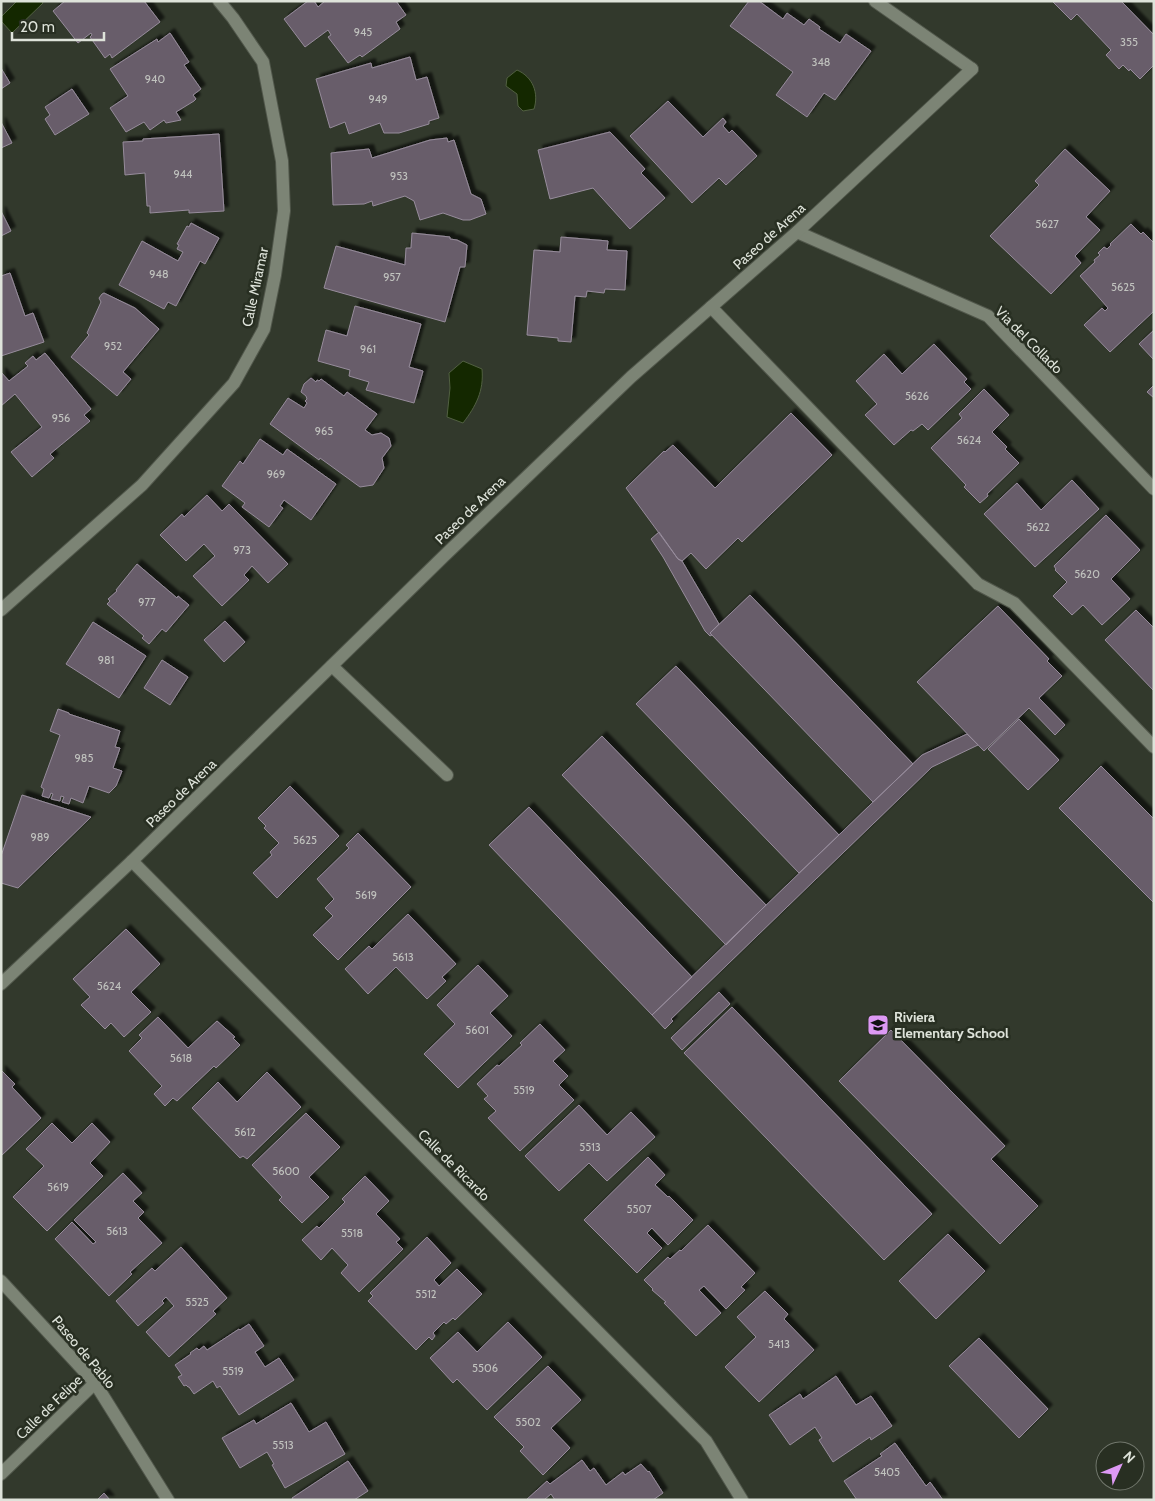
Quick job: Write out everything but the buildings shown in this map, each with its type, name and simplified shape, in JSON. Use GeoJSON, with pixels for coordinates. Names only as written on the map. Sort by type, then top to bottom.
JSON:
{"type":"FeatureCollection","features":[{"type":"Feature","properties":{"kind":"street","name":"Calle Miramar"},"geometry":{"type":"LineString","coordinates":[[1,610],[142,485],[234,383],[264,329],[275,275],[284,211],[282,161],[263,62],[219,1]]}},
{"type":"Feature","properties":{"kind":"street","name":"Paseo de Arena"},"geometry":{"type":"LineString","coordinates":[[1,984],[132,861],[631,377],[797,232],[972,69],[875,1]]}},
{"type":"Feature","properties":{"kind":"street","name":"Via del Collado"},"geometry":{"type":"LineString","coordinates":[[797,232],[988,316],[1154,489]]}},
{"type":"Feature","properties":{"kind":"street"},"geometry":{"type":"LineString","coordinates":[[711,307],[978,584],[1014,603],[1154,747]]}},
{"type":"Feature","properties":{"kind":"street"},"geometry":{"type":"LineString","coordinates":[[332,666],[446,775]]}},
{"type":"Feature","properties":{"kind":"street","name":"Calle de Ricardo"},"geometry":{"type":"LineString","coordinates":[[132,861],[706,1441],[742,1500]]}},
{"type":"Feature","properties":{"kind":"street","name":"Paseo de Pablo"},"geometry":{"type":"LineString","coordinates":[[1,1280],[95,1383],[168,1500]]}},
{"type":"Feature","properties":{"kind":"street","name":"Calle de Felipe"},"geometry":{"type":"LineString","coordinates":[[1,1474],[95,1383]]}},
{"type":"Feature","properties":{"kind":"shaded area"},"geometry":{"type":"Polygon","coordinates":[[[17,1],[42,1],[43,3],[12,33],[1,21],[1,17],[17,1]]]}},
{"type":"Feature","properties":{"kind":"shaded area"},"geometry":{"type":"Polygon","coordinates":[[[517,70],[531,81],[536,97],[534,109],[523,111],[518,106],[517,94],[506,86],[507,78],[517,70]]]}},
{"type":"Feature","properties":{"kind":"shaded area"},"geometry":{"type":"Polygon","coordinates":[[[463,361],[482,369],[482,384],[478,398],[463,423],[447,417],[450,388],[449,373],[463,361]]]}},
{"type":"Feature","properties":{"kind":"place","name":"Riviera Elementary School"},"geometry":{"type":"Point","coordinates":[878,1025]}}]}
